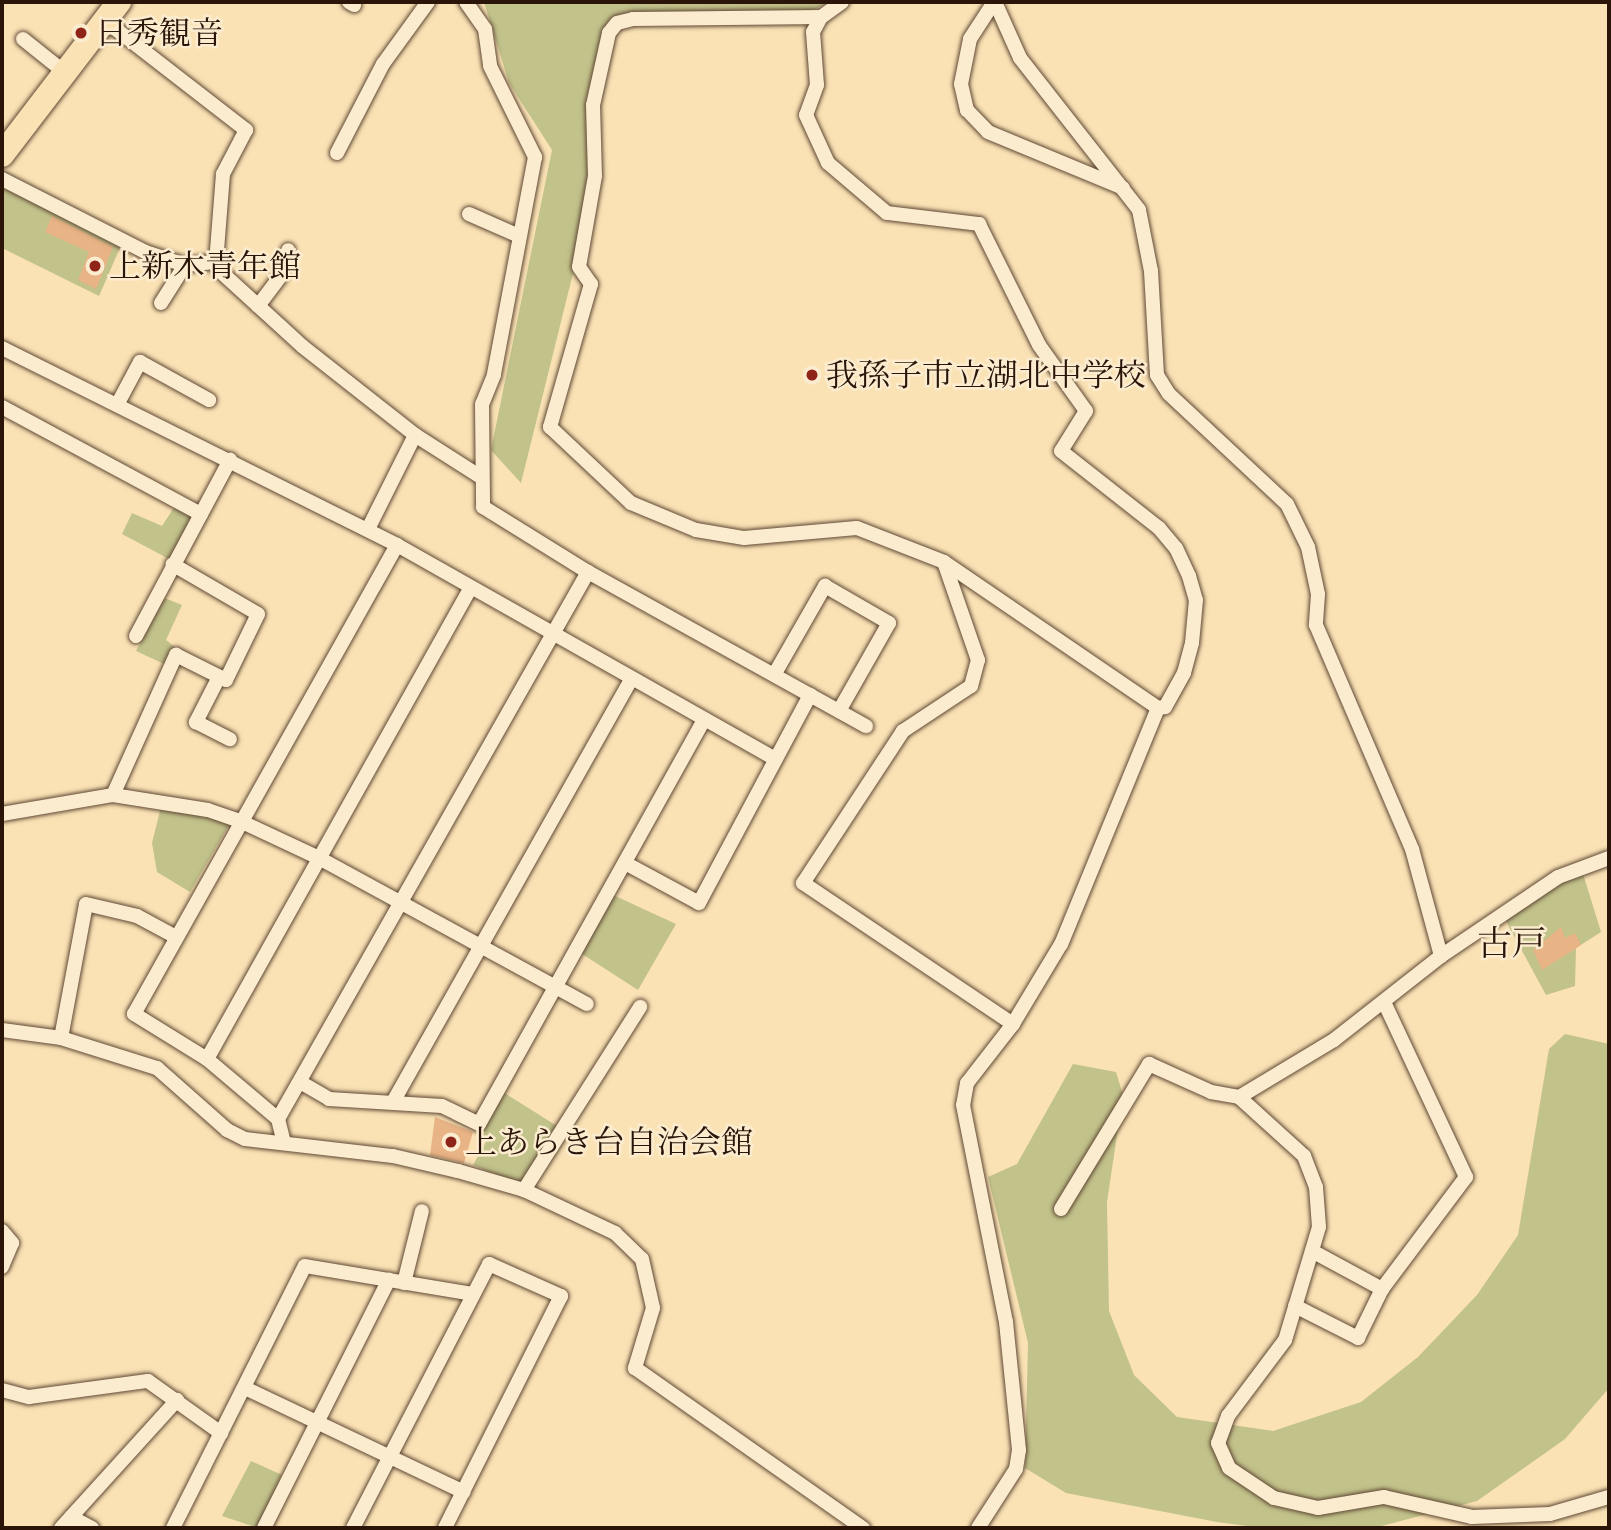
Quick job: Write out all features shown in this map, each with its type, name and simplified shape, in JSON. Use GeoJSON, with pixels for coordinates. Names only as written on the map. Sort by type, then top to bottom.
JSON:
{"type":"FeatureCollection","features":[{"type":"Feature","properties":{"kind":"highway"},"geometry":{"type":"LineString","coordinates":[[2,155],[111,11]]}},
{"type":"Feature","properties":{"kind":"street"},"geometry":{"type":"LineString","coordinates":[[337,153],[383,64],[428,2]]}},
{"type":"Feature","properties":{"kind":"street"},"geometry":{"type":"LineString","coordinates":[[466,2],[485,29],[490,66],[503,99],[534,145],[494,375],[482,404],[480,477],[483,507],[490,515],[588,572],[866,726]]}},
{"type":"Feature","properties":{"kind":"street"},"geometry":{"type":"LineString","coordinates":[[821,17],[633,19],[617,23],[609,33],[593,105],[595,176],[579,267],[591,284],[550,427],[631,503],[696,530],[744,538],[857,528],[944,562],[1157,708],[1165,707],[1184,673],[1196,621],[1196,600],[1177,548],[1118,491],[1061,451],[1086,411],[1038,345],[979,224],[887,212],[828,163],[806,115],[817,85],[813,32],[821,17],[842,2]]}},
{"type":"Feature","properties":{"kind":"street"},"geometry":{"type":"LineString","coordinates":[[995,2],[1020,58],[1139,210],[1150,271],[1157,375],[1169,394],[1287,504],[1308,547],[1318,594],[1316,625],[1412,849],[1441,956]]}},
{"type":"Feature","properties":{"kind":"street"},"geometry":{"type":"LineString","coordinates":[[995,2],[970,39],[961,84],[967,110],[988,132],[1123,188]]}},
{"type":"Feature","properties":{"kind":"street"},"geometry":{"type":"LineString","coordinates":[[111,11],[246,130],[223,174],[216,262],[258,306],[415,435],[480,477]]}},
{"type":"Feature","properties":{"kind":"street"},"geometry":{"type":"LineString","coordinates":[[23,39],[63,71]]}},
{"type":"Feature","properties":{"kind":"street"},"geometry":{"type":"LineString","coordinates":[[2,179],[145,252],[185,265],[216,262]]}},
{"type":"Feature","properties":{"kind":"street"},"geometry":{"type":"LineString","coordinates":[[468,214],[519,236]]}},
{"type":"Feature","properties":{"kind":"street"},"geometry":{"type":"LineString","coordinates":[[258,306],[280,277],[288,250]]}},
{"type":"Feature","properties":{"kind":"street"},"geometry":{"type":"LineString","coordinates":[[162,303],[185,265]]}},
{"type":"Feature","properties":{"kind":"street"},"geometry":{"type":"LineString","coordinates":[[2,348],[368,529],[551,636],[776,759]]}},
{"type":"Feature","properties":{"kind":"street"},"geometry":{"type":"LineString","coordinates":[[117,405],[140,362],[209,400]]}},
{"type":"Feature","properties":{"kind":"street"},"geometry":{"type":"LineString","coordinates":[[2,407],[201,514]]}},
{"type":"Feature","properties":{"kind":"street"},"geometry":{"type":"LineString","coordinates":[[368,529],[415,435]]}},
{"type":"Feature","properties":{"kind":"street"},"geometry":{"type":"LineString","coordinates":[[136,635],[230,460]]}},
{"type":"Feature","properties":{"kind":"street"},"geometry":{"type":"LineString","coordinates":[[284,1143],[278,1119],[207,1059],[134,1014],[397,545]]}},
{"type":"Feature","properties":{"kind":"street"},"geometry":{"type":"LineString","coordinates":[[944,562],[978,660],[971,686],[903,731],[803,883],[1013,1024]]}},
{"type":"Feature","properties":{"kind":"street"},"geometry":{"type":"LineString","coordinates":[[113,795],[176,655],[226,680],[258,614],[172,564]]}},
{"type":"Feature","properties":{"kind":"street"},"geometry":{"type":"LineString","coordinates":[[278,1119],[397,903],[588,572]]}},
{"type":"Feature","properties":{"kind":"street"},"geometry":{"type":"LineString","coordinates":[[774,675],[825,586],[889,623],[839,711]]}},
{"type":"Feature","properties":{"kind":"street"},"geometry":{"type":"LineString","coordinates":[[207,1059],[470,589]]}},
{"type":"Feature","properties":{"kind":"street"},"geometry":{"type":"LineString","coordinates":[[219,677],[196,722],[230,739]]}},
{"type":"Feature","properties":{"kind":"street"},"geometry":{"type":"LineString","coordinates":[[393,1102],[477,947],[631,680]]}},
{"type":"Feature","properties":{"kind":"street"},"geometry":{"type":"LineString","coordinates":[[625,863],[699,903],[810,695]]}},
{"type":"Feature","properties":{"kind":"street"},"geometry":{"type":"LineString","coordinates":[[978,1528],[1016,1469],[1019,1450],[1006,1322],[963,1105],[976,1068],[1013,1024],[1060,944],[1157,708]]}},
{"type":"Feature","properties":{"kind":"street"},"geometry":{"type":"LineString","coordinates":[[300,1082],[329,1099],[442,1106],[479,1124],[704,720]]}},
{"type":"Feature","properties":{"kind":"street"},"geometry":{"type":"LineString","coordinates":[[2,814],[113,795],[208,810],[240,821],[319,858],[477,947],[587,1004]]}},
{"type":"Feature","properties":{"kind":"street"},"geometry":{"type":"LineString","coordinates":[[1239,1097],[1334,1040],[1441,956],[1559,877],[1609,858]]}},
{"type":"Feature","properties":{"kind":"street"},"geometry":{"type":"LineString","coordinates":[[61,1038],[86,904],[137,916],[176,937]]}},
{"type":"Feature","properties":{"kind":"street"},"geometry":{"type":"LineString","coordinates":[[1295,1306],[1358,1338],[1382,1289],[1466,1177],[1384,1002]]}},
{"type":"Feature","properties":{"kind":"street"},"geometry":{"type":"LineString","coordinates":[[524,1189],[640,1007]]}},
{"type":"Feature","properties":{"kind":"street"},"geometry":{"type":"LineString","coordinates":[[2,1030],[61,1038],[157,1068],[227,1130],[245,1139],[393,1156],[524,1189],[615,1234],[642,1259],[653,1308],[635,1368],[863,1528]]}},
{"type":"Feature","properties":{"kind":"street"},"geometry":{"type":"LineString","coordinates":[[1061,1209],[1149,1064],[1211,1091],[1239,1097],[1304,1156],[1316,1187],[1319,1227],[1285,1340],[1228,1416],[1218,1443],[1229,1468],[1273,1498],[1318,1508],[1384,1497],[1472,1517],[1550,1514],[1609,1497]]}},
{"type":"Feature","properties":{"kind":"street"},"geometry":{"type":"LineString","coordinates":[[404,1283],[422,1211]]}},
{"type":"Feature","properties":{"kind":"street"},"geometry":{"type":"LineString","coordinates":[[2,1231],[12,1243],[2,1267]]}},
{"type":"Feature","properties":{"kind":"street"},"geometry":{"type":"LineString","coordinates":[[1312,1251],[1382,1289]]}},
{"type":"Feature","properties":{"kind":"street"},"geometry":{"type":"LineString","coordinates":[[353,1528],[489,1264],[561,1296],[445,1528]]}},
{"type":"Feature","properties":{"kind":"street"},"geometry":{"type":"LineString","coordinates":[[173,1528],[305,1266],[473,1294]]}},
{"type":"Feature","properties":{"kind":"street"},"geometry":{"type":"LineString","coordinates":[[264,1528],[389,1280]]}},
{"type":"Feature","properties":{"kind":"street"},"geometry":{"type":"LineString","coordinates":[[2,1390],[29,1397],[134,1379],[156,1383],[221,1433]]}},
{"type":"Feature","properties":{"kind":"street"},"geometry":{"type":"LineString","coordinates":[[245,1388],[464,1492]]}},
{"type":"Feature","properties":{"kind":"street"},"geometry":{"type":"LineString","coordinates":[[66,1523],[177,1400]]}},
{"type":"Feature","properties":{"kind":"street"},"geometry":{"type":"LineString","coordinates":[[66,1523],[92,1528]]}},
{"type":"Feature","properties":{"kind":"green space"},"geometry":{"type":"Polygon","coordinates":[[[484,2],[828,2],[804,15],[623,23],[602,47],[582,237],[521,483],[491,450],[552,150],[509,83],[484,2]]]}},
{"type":"Feature","properties":{"kind":"green space"},"geometry":{"type":"Polygon","coordinates":[[[2,179],[123,241],[99,296],[2,248],[2,179]]]}},
{"type":"Feature","properties":{"kind":"green space"},"geometry":{"type":"Polygon","coordinates":[[[175,506],[194,515],[169,559],[122,534],[132,513],[162,526],[175,506]]]}},
{"type":"Feature","properties":{"kind":"green space"},"geometry":{"type":"Polygon","coordinates":[[[162,597],[182,605],[166,640],[175,647],[164,664],[136,651],[162,597]]]}},
{"type":"Feature","properties":{"kind":"green space"},"geometry":{"type":"Polygon","coordinates":[[[161,807],[230,823],[190,892],[157,872],[152,843],[161,807]]]}},
{"type":"Feature","properties":{"kind":"green space"},"geometry":{"type":"Polygon","coordinates":[[[1581,867],[1601,932],[1576,948],[1575,986],[1546,995],[1502,914],[1581,867]]]}},
{"type":"Feature","properties":{"kind":"green space"},"geometry":{"type":"Polygon","coordinates":[[[611,894],[676,924],[638,990],[579,952],[611,894]]]}},
{"type":"Feature","properties":{"kind":"green space"},"geometry":{"type":"Polygon","coordinates":[[[1565,1034],[1609,1044],[1609,1388],[1565,1439],[1477,1501],[1374,1528],[1262,1528],[1217,1522],[1066,1493],[1025,1468],[1028,1343],[988,1177],[1017,1164],[1073,1064],[1116,1072],[1123,1095],[1107,1202],[1109,1311],[1134,1375],[1177,1417],[1273,1431],[1361,1402],[1418,1357],[1477,1295],[1518,1235],[1549,1049],[1565,1034]]]}},
{"type":"Feature","properties":{"kind":"green space"},"geometry":{"type":"Polygon","coordinates":[[[503,1092],[557,1126],[522,1186],[473,1165],[487,1140],[478,1130],[503,1092]]]}},
{"type":"Feature","properties":{"kind":"green space"},"geometry":{"type":"Polygon","coordinates":[[[251,1461],[282,1475],[258,1528],[222,1516],[251,1461]]]}},
{"type":"Feature","properties":{"kind":"building","name":"上新木青年館"},"geometry":{"type":"Polygon","coordinates":[[[52,216],[113,247],[96,289],[78,280],[89,252],[45,232],[52,216]]]}},
{"type":"Feature","properties":{"kind":"building"},"geometry":{"type":"Polygon","coordinates":[[[1561,927],[1565,938],[1575,933],[1581,945],[1542,970],[1533,950],[1561,927]]]}},
{"type":"Feature","properties":{"kind":"building","name":"上あらき台自治会館"},"geometry":{"type":"Polygon","coordinates":[[[435,1117],[473,1132],[464,1163],[430,1155],[435,1117]]]}},
{"type":"Feature","properties":{"kind":"place","name":"日秀観音"},"geometry":{"type":"Point","coordinates":[81,33]}},
{"type":"Feature","properties":{"kind":"place","name":"上新木青年館"},"geometry":{"type":"Point","coordinates":[95,266]}},
{"type":"Feature","properties":{"kind":"place","name":"我孫子市立湖北中学校"},"geometry":{"type":"Point","coordinates":[812,375]}},
{"type":"Feature","properties":{"kind":"place","name":"上あらき台自治会館"},"geometry":{"type":"Point","coordinates":[451,1142]}},
{"type":"Feature","properties":{"kind":"district","name":"古戸"},"geometry":{"type":"Point","coordinates":[1512,943]}}]}
